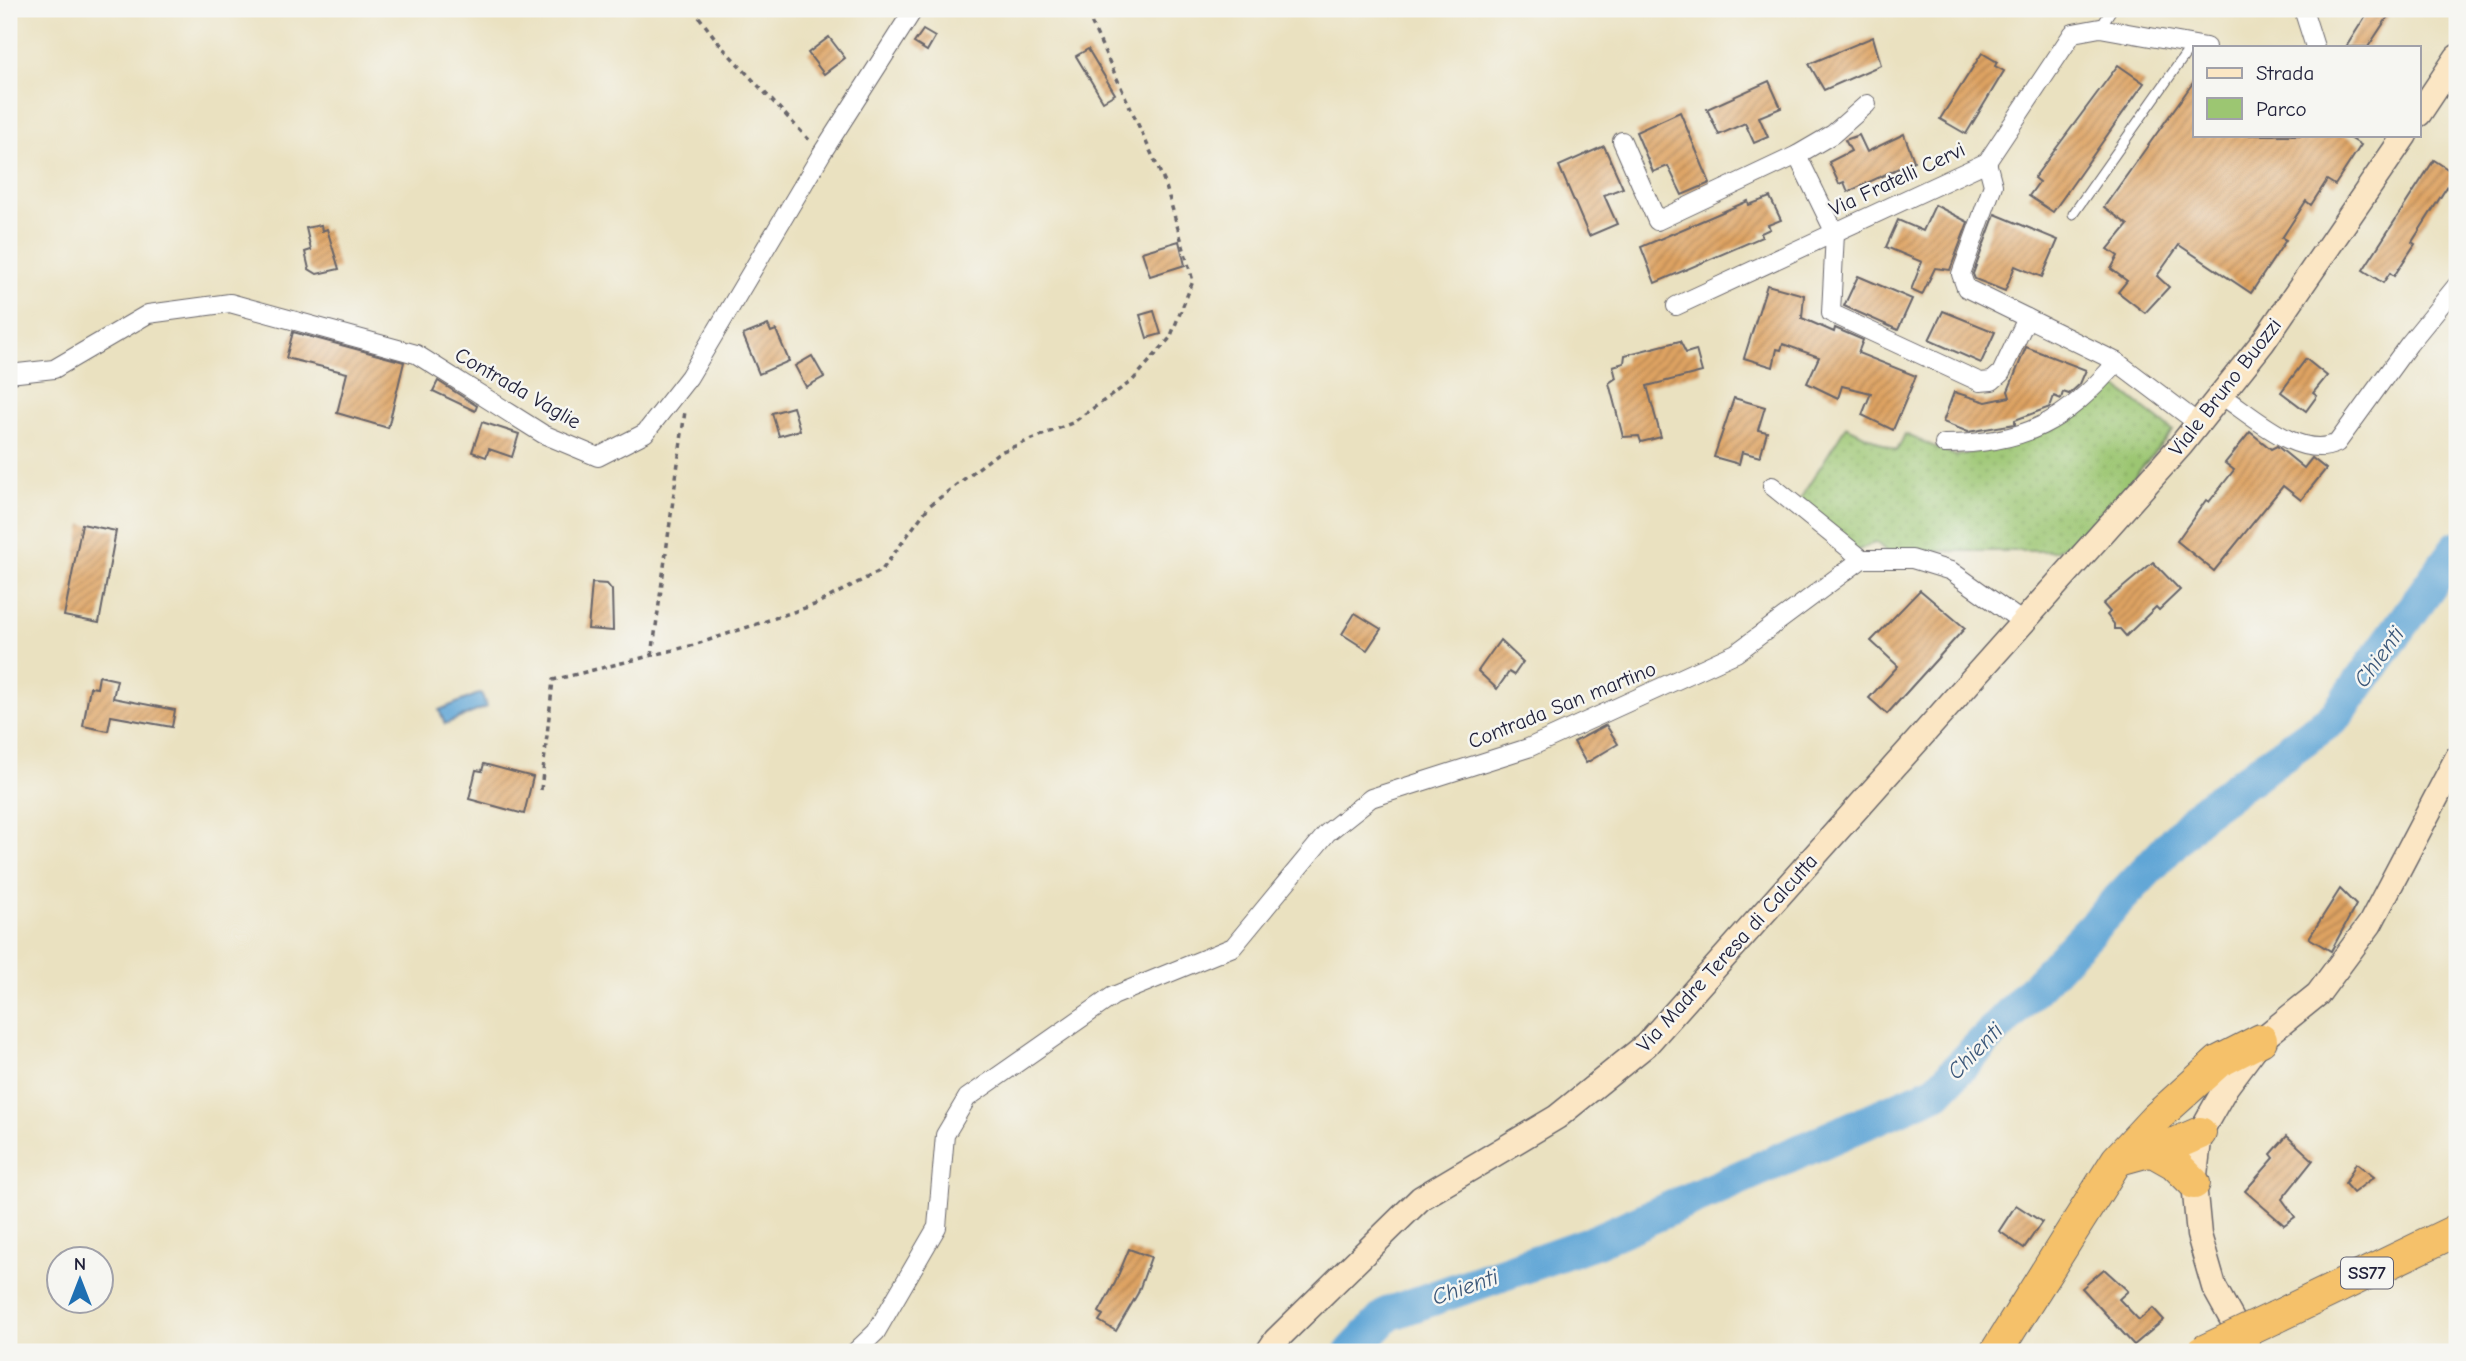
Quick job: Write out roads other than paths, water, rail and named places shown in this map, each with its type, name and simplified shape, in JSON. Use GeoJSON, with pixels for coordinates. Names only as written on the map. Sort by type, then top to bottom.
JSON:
{"type":"FeatureCollection","features":[{"type":"Feature","properties":{"kind":"highway"},"geometry":{"type":"LineString","coordinates":[[1996,1352],[2117,1160],[2156,1118],[2218,1062],[2261,1040]]}},
{"type":"Feature","properties":{"kind":"highway"},"geometry":{"type":"LineString","coordinates":[[2156,1118],[2177,1118],[2200,1133]]}},
{"type":"Feature","properties":{"kind":"highway"},"geometry":{"type":"LineString","coordinates":[[2117,1160],[2200,1133]]}},
{"type":"Feature","properties":{"kind":"highway"},"geometry":{"type":"LineString","coordinates":[[2151,1150],[2174,1163],[2194,1183]]}},
{"type":"Feature","properties":{"kind":"highway","name":"SS77"},"geometry":{"type":"LineString","coordinates":[[2239,1352],[2279,1324],[2457,1230]]}},
{"type":"Feature","properties":{"kind":"highway","name":"SS77"},"geometry":{"type":"LineString","coordinates":[[2202,1352],[2279,1324],[2457,1248]]}},
{"type":"Feature","properties":{"kind":"main road"},"geometry":{"type":"LineString","coordinates":[[2420,112],[2457,57]]}},
{"type":"Feature","properties":{"kind":"main road","name":"Viale Bruno Buozzi"},"geometry":{"type":"LineString","coordinates":[[2024,623],[2199,424],[2263,342],[2403,136]]}},
{"type":"Feature","properties":{"kind":"main road","name":"Via Madre Teresa di Calcutta"},"geometry":{"type":"LineString","coordinates":[[1268,1352],[1276,1340],[1421,1198],[1557,1117],[1646,1045],[2024,623]]}},
{"type":"Feature","properties":{"kind":"main road"},"geometry":{"type":"LineString","coordinates":[[2250,1352],[2214,1287],[2199,1235],[2194,1183],[2200,1133],[2226,1087],[2261,1040],[2318,994],[2370,924],[2457,758]]}},
{"type":"Feature","properties":{"kind":"street","name":"Contrada Vaglie"},"geometry":{"type":"LineString","coordinates":[[9,374],[54,369],[148,314],[230,303],[416,354],[543,434],[598,457],[645,433],[689,376],[822,153],[915,9]]}},
{"type":"Feature","properties":{"kind":"street"},"geometry":{"type":"LineString","coordinates":[[2303,9],[2315,46]]}},
{"type":"Feature","properties":{"kind":"street","name":"Via Fratelli Cervi"},"geometry":{"type":"LineString","coordinates":[[1676,306],[1987,162],[2073,33],[2101,28],[2199,46]]}},
{"type":"Feature","properties":{"kind":"street"},"geometry":{"type":"LineString","coordinates":[[1622,141],[1657,221],[1797,155],[1833,134],[1867,104]]}},
{"type":"Feature","properties":{"kind":"street"},"geometry":{"type":"LineString","coordinates":[[1797,155],[1835,233],[1831,313],[1980,382],[1992,381],[2001,373],[2027,318]]}},
{"type":"Feature","properties":{"kind":"street"},"geometry":{"type":"LineString","coordinates":[[1987,162],[1993,185],[1961,274],[1966,288],[2117,362],[2199,424]]}},
{"type":"Feature","properties":{"kind":"street"},"geometry":{"type":"LineString","coordinates":[[2221,395],[2297,444],[2324,449],[2337,443],[2409,344],[2457,285]]}},
{"type":"Feature","properties":{"kind":"street"},"geometry":{"type":"LineString","coordinates":[[1944,444],[1983,444],[2042,427],[2083,400],[2117,362]]}},
{"type":"Feature","properties":{"kind":"street"},"geometry":{"type":"LineString","coordinates":[[1772,486],[1862,559],[1912,559],[1951,571],[2024,623]]}},
{"type":"Feature","properties":{"kind":"street","name":"Contrada San martino"},"geometry":{"type":"LineString","coordinates":[[855,1352],[876,1332],[937,1227],[945,1135],[967,1098],[1113,996],[1233,947],[1327,833],[1371,798],[1528,748],[1725,659],[1862,559]]}},
{"type":"Feature","properties":{"kind":"lane"},"geometry":{"type":"LineString","coordinates":[[2101,28],[2112,9]]}},
{"type":"Feature","properties":{"kind":"lane"},"geometry":{"type":"LineString","coordinates":[[2073,214],[2193,54]]}},
{"type":"Feature","properties":{"kind":"water"},"geometry":{"type":"Polygon","coordinates":[[[481,693],[487,707],[445,724],[439,710],[481,693]]]}},
{"type":"Feature","properties":{"kind":"waterway","name":"Chienti"},"geometry":{"type":"LineString","coordinates":[[1352,1352],[1388,1314],[1596,1241],[1937,1091],[2202,812],[2335,717],[2457,548]]}}]}
